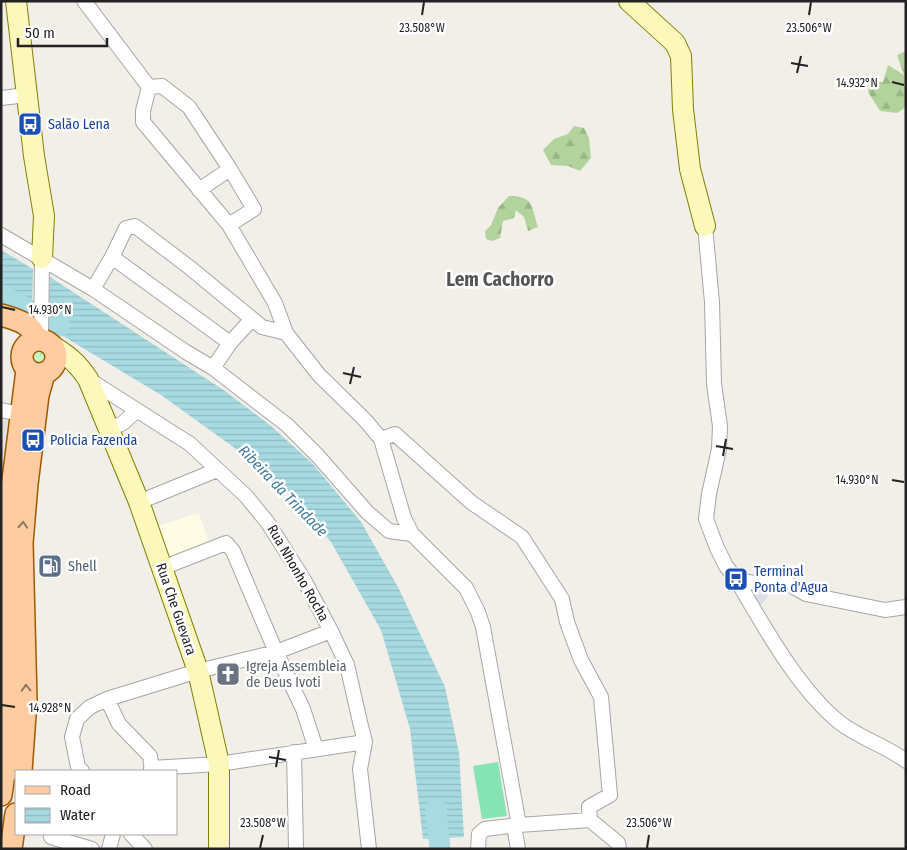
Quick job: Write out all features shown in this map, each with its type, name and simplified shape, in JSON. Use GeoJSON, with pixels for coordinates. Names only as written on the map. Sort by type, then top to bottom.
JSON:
{"type":"FeatureCollection","features":[{"type":"Feature","properties":{"kind":"main road"},"geometry":{"type":"LineString","coordinates":[[1,315],[19,320],[34,330],[40,351],[38,395],[23,528],[22,574],[26,701],[21,770]]}},
{"type":"Feature","properties":{"kind":"main road"},"geometry":{"type":"LineString","coordinates":[[1,319],[40,351]]}},
{"type":"Feature","properties":{"kind":"main road"},"geometry":{"type":"LineString","coordinates":[[1,795],[6,752],[11,659],[4,600],[8,565],[3,539],[11,412],[40,351]]}},
{"type":"Feature","properties":{"kind":"main road"},"geometry":{"type":"LineString","coordinates":[[11,849],[15,821]]}},
{"type":"Feature","properties":{"kind":"street"},"geometry":{"type":"LineString","coordinates":[[16,1],[34,156],[44,216],[40,351],[88,378]]}},
{"type":"Feature","properties":{"kind":"street"},"geometry":{"type":"LineString","coordinates":[[84,1],[149,87]]}},
{"type":"Feature","properties":{"kind":"street"},"geometry":{"type":"LineString","coordinates":[[630,1],[675,43],[681,56],[683,109],[690,168],[705,226],[712,302],[714,384],[720,426],[719,449],[706,518],[726,566],[796,674],[823,707],[840,723],[906,760]]}},
{"type":"Feature","properties":{"kind":"street"},"geometry":{"type":"LineString","coordinates":[[149,87],[162,86],[189,108],[230,168],[254,209],[229,225]]}},
{"type":"Feature","properties":{"kind":"street"},"geometry":{"type":"LineString","coordinates":[[149,87],[143,111],[143,122],[229,225],[275,303],[286,333],[319,376],[365,420],[381,439],[404,518],[412,534],[466,588],[478,612],[483,627],[517,825],[518,849]]}},
{"type":"Feature","properties":{"kind":"street"},"geometry":{"type":"LineString","coordinates":[[1,98],[27,95]]}},
{"type":"Feature","properties":{"kind":"street"},"geometry":{"type":"LineString","coordinates":[[199,190],[230,168]]}},
{"type":"Feature","properties":{"kind":"street"},"geometry":{"type":"LineString","coordinates":[[93,289],[126,228],[135,226],[189,267],[262,327],[286,333]]}},
{"type":"Feature","properties":{"kind":"street"},"geometry":{"type":"LineString","coordinates":[[1,235],[93,289],[213,368],[287,425],[318,456],[367,512],[389,531],[412,534]]}},
{"type":"Feature","properties":{"kind":"street"},"geometry":{"type":"LineString","coordinates":[[112,257],[230,343]]}},
{"type":"Feature","properties":{"kind":"street"},"geometry":{"type":"LineString","coordinates":[[213,368],[230,343],[252,319]]}},
{"type":"Feature","properties":{"kind":"street","name":"Rua Nhonho Rocha"},"geometry":{"type":"LineString","coordinates":[[88,378],[190,444],[246,496],[268,522],[304,580],[331,631],[346,665],[365,742],[360,769],[369,849]]}},
{"type":"Feature","properties":{"kind":"street","name":"Rua Che Guevara"},"geometry":{"type":"LineString","coordinates":[[88,378],[139,502],[198,671],[219,764],[219,849]]}},
{"type":"Feature","properties":{"kind":"street"},"geometry":{"type":"LineString","coordinates":[[109,429],[123,423],[137,410]]}},
{"type":"Feature","properties":{"kind":"street"},"geometry":{"type":"LineString","coordinates":[[381,439],[395,434],[472,503],[522,537],[562,599],[567,622],[581,660],[602,697],[610,795],[589,807],[590,820]]}},
{"type":"Feature","properties":{"kind":"street"},"geometry":{"type":"LineString","coordinates":[[139,502],[217,470]]}},
{"type":"Feature","properties":{"kind":"street"},"geometry":{"type":"LineString","coordinates":[[162,568],[226,543],[233,551],[276,652],[303,709],[316,749]]}},
{"type":"Feature","properties":{"kind":"street"},"geometry":{"type":"LineString","coordinates":[[736,579],[754,583],[785,582],[806,594],[885,610],[906,607]]}},
{"type":"Feature","properties":{"kind":"street"},"geometry":{"type":"LineString","coordinates":[[81,770],[78,767],[72,737],[77,719],[90,707],[108,699],[198,671],[276,652],[331,631]]}},
{"type":"Feature","properties":{"kind":"street"},"geometry":{"type":"LineString","coordinates":[[108,699],[119,724],[150,756],[151,770],[219,764],[365,742]]}},
{"type":"Feature","properties":{"kind":"street"},"geometry":{"type":"LineString","coordinates":[[294,752],[296,849]]}},
{"type":"Feature","properties":{"kind":"street"},"geometry":{"type":"LineString","coordinates":[[478,849],[478,837],[481,830],[517,825],[590,820],[618,843],[619,849]]}},
{"type":"Feature","properties":{"kind":"street"},"geometry":{"type":"LineString","coordinates":[[109,849],[113,835]]}},
{"type":"Feature","properties":{"kind":"street"},"geometry":{"type":"LineString","coordinates":[[132,835],[145,849]]}},
{"type":"Feature","properties":{"kind":"street"},"geometry":{"type":"LineString","coordinates":[[51,838],[92,849]]}},
{"type":"Feature","properties":{"kind":"shaded area"},"geometry":{"type":"Polygon","coordinates":[[[1,410],[14,413],[10,444],[3,454],[1,454],[3,430],[1,429],[1,410]]]}},
{"type":"Feature","properties":{"kind":"shaded area"},"geometry":{"type":"Polygon","coordinates":[[[199,513],[210,545],[166,562],[155,527],[199,513]]]}},
{"type":"Feature","properties":{"kind":"shaded area"},"geometry":{"type":"Polygon","coordinates":[[[736,579],[779,582],[761,605],[759,618],[736,579]]]}},
{"type":"Feature","properties":{"kind":"green space"},"geometry":{"type":"Polygon","coordinates":[[[906,51],[906,107],[897,113],[880,111],[868,92],[870,82],[883,82],[888,65],[904,75],[897,55],[906,51]]]}},
{"type":"Feature","properties":{"kind":"green space"},"geometry":{"type":"Polygon","coordinates":[[[574,126],[584,128],[589,138],[591,158],[580,171],[568,166],[551,165],[543,150],[554,139],[568,134],[574,126]]]}},
{"type":"Feature","properties":{"kind":"green space"},"geometry":{"type":"Polygon","coordinates":[[[509,196],[517,196],[527,200],[532,208],[538,227],[528,231],[524,217],[516,210],[514,218],[503,221],[500,238],[492,241],[486,239],[485,231],[491,225],[498,208],[509,196]]]}},
{"type":"Feature","properties":{"kind":"green space"},"geometry":{"type":"Polygon","coordinates":[[[39,345],[47,349],[51,357],[47,365],[39,369],[31,365],[27,357],[31,349],[39,345]]]}},
{"type":"Feature","properties":{"kind":"green space"},"geometry":{"type":"Polygon","coordinates":[[[498,762],[507,816],[482,819],[473,766],[498,762]]]}},
{"type":"Feature","properties":{"kind":"water"},"geometry":{"type":"Polygon","coordinates":[[[1,250],[33,269],[32,311],[1,295],[1,250]]]}},
{"type":"Feature","properties":{"kind":"water"},"geometry":{"type":"Polygon","coordinates":[[[50,277],[225,391],[270,425],[313,464],[361,522],[399,589],[445,687],[459,752],[464,837],[423,839],[410,729],[381,630],[331,542],[286,491],[232,446],[161,395],[48,327],[50,277]]]}},
{"type":"Feature","properties":{"kind":"waterway","name":"Ribeira da Trindade"},"geometry":{"type":"LineString","coordinates":[[1,295],[60,326]]}},
{"type":"Feature","properties":{"kind":"waterway","name":"Ribeira da Trindade"},"geometry":{"type":"LineString","coordinates":[[436,809],[440,849]]}},
{"type":"Feature","properties":{"kind":"place","name":"Salão Lena"},"geometry":{"type":"Point","coordinates":[30,124]}},
{"type":"Feature","properties":{"kind":"place","name":"Policia Fazenda"},"geometry":{"type":"Point","coordinates":[33,440]}},
{"type":"Feature","properties":{"kind":"place","name":"Shell"},"geometry":{"type":"Point","coordinates":[50,566]}},
{"type":"Feature","properties":{"kind":"place","name":"Terminal Ponta d'Agua"},"geometry":{"type":"Point","coordinates":[736,579]}},
{"type":"Feature","properties":{"kind":"place","name":"Igreja Assembleia de Deus Ivoti"},"geometry":{"type":"Point","coordinates":[228,674]}},
{"type":"Feature","properties":{"kind":"district","name":"Lem Cachorro"},"geometry":{"type":"Point","coordinates":[500,279]}}]}
